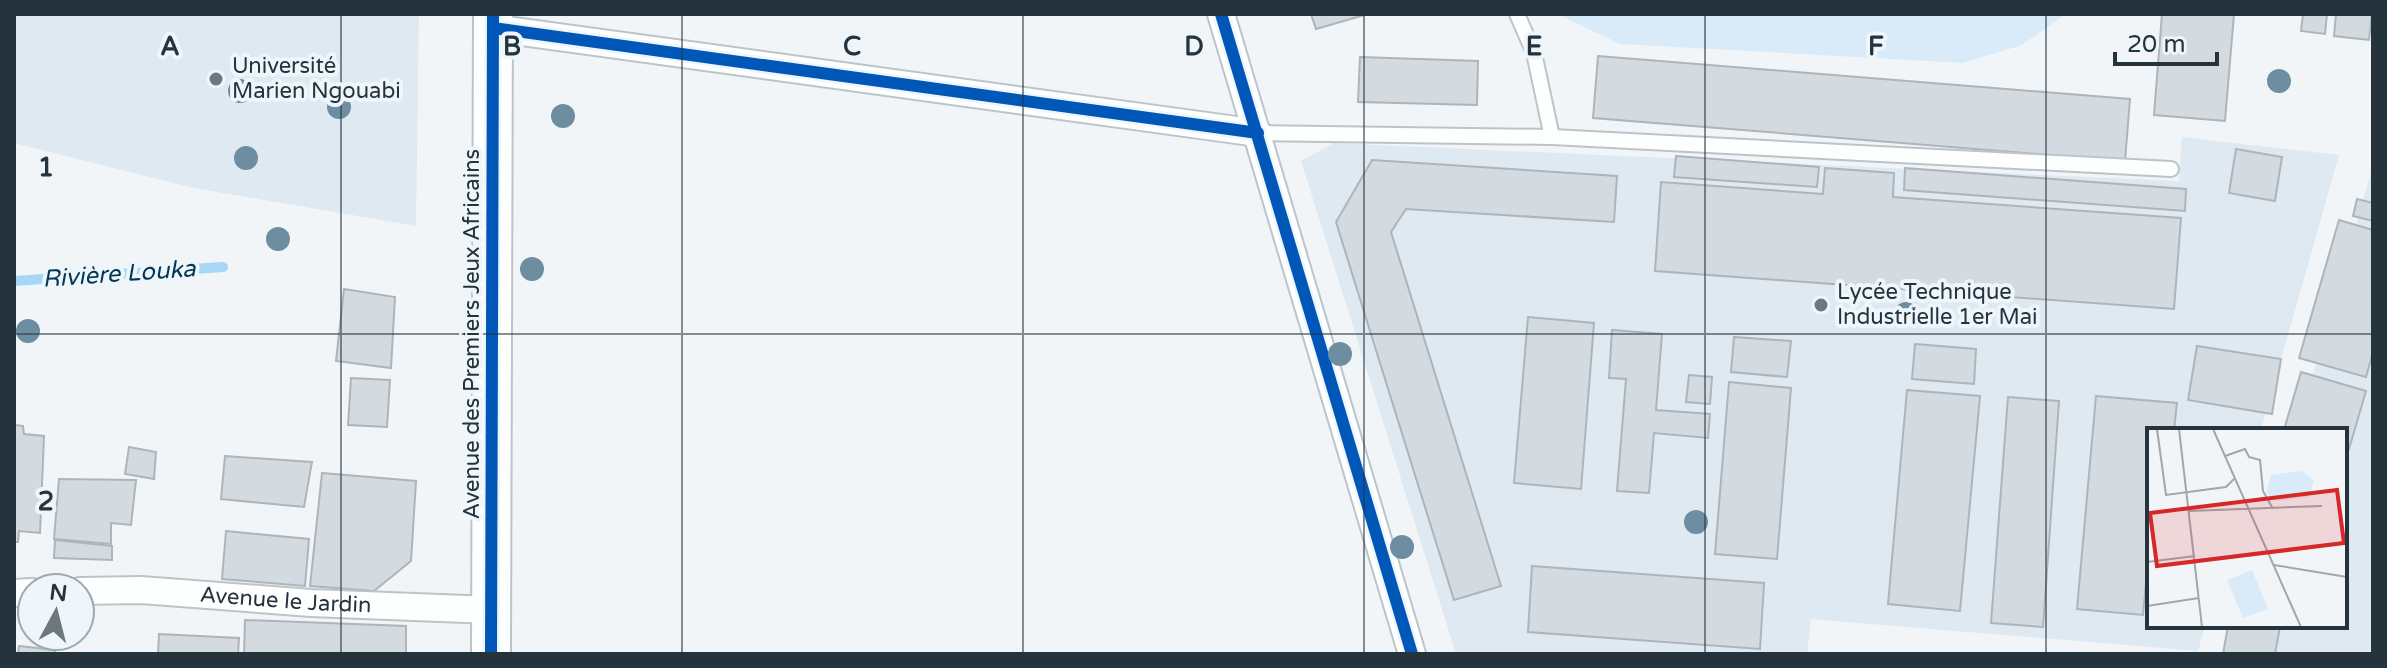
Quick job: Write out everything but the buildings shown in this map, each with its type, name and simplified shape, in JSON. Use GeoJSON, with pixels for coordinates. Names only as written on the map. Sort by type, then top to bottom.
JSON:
{"type":"FeatureCollection","features":[{"type":"Feature","properties":{"kind":"street"},"geometry":{"type":"LineString","coordinates":[[1221,14],[1412,654]]}},
{"type":"Feature","properties":{"kind":"street"},"geometry":{"type":"LineString","coordinates":[[493,21],[1258,133]]}},
{"type":"Feature","properties":{"kind":"street","name":"Avenue des Premiers Jeux Africains"},"geometry":{"type":"LineString","coordinates":[[491,654],[493,21]]}},
{"type":"Feature","properties":{"kind":"street","name":"Avenue le Jardin"},"geometry":{"type":"LineString","coordinates":[[96,591],[141,590],[311,603],[492,610]]}},
{"type":"Feature","properties":{"kind":"lane"},"geometry":{"type":"LineString","coordinates":[[1517,14],[1534,53],[1552,137]]}},
{"type":"Feature","properties":{"kind":"lane"},"geometry":{"type":"LineString","coordinates":[[1258,133],[1552,137],[2171,169]]}},
{"type":"Feature","properties":{"kind":"shaded area","name":"Université Marien Ngouabi"},"geometry":{"type":"Polygon","coordinates":[[[14,14],[419,14],[416,226],[194,188],[14,143],[14,14]]]}},
{"type":"Feature","properties":{"kind":"shaded area"},"geometry":{"type":"Polygon","coordinates":[[[1557,14],[2066,14],[2022,45],[1963,63],[1620,44],[1557,14]]]}},
{"type":"Feature","properties":{"kind":"shaded area","name":"Lycée Technique Industrielle 1er Mai"},"geometry":{"type":"Polygon","coordinates":[[[2182,137],[2339,155],[2262,428],[2147,428],[2147,628],[2204,628],[2198,651],[1811,619],[1807,654],[1456,654],[1301,161],[1334,143],[2179,181],[2182,137]]]}},
{"type":"Feature","properties":{"kind":"shaded area"},"geometry":{"type":"Polygon","coordinates":[[[2373,166],[2373,654],[2232,654],[2239,628],[2347,628],[2347,428],[2298,428],[2373,166]]]}},
{"type":"Feature","properties":{"kind":"waterway","name":"Rivière Louka"},"geometry":{"type":"LineString","coordinates":[[14,281],[223,267]]}},
{"type":"Feature","properties":{"kind":"cycle path"},"geometry":{"type":"LineString","coordinates":[[491,654],[493,14]]}},
{"type":"Feature","properties":{"kind":"cycle path"},"geometry":{"type":"LineString","coordinates":[[1221,14],[1412,654]]}},
{"type":"Feature","properties":{"kind":"cycle path"},"geometry":{"type":"LineString","coordinates":[[493,28],[1258,133]]}},
{"type":"Feature","properties":{"kind":"place","name":"Université Marien Ngouabi"},"geometry":{"type":"Point","coordinates":[216,79]}},
{"type":"Feature","properties":{"kind":"place","name":"Lycée Technique Industrielle 1er Mai"},"geometry":{"type":"Point","coordinates":[1821,305]}}]}
